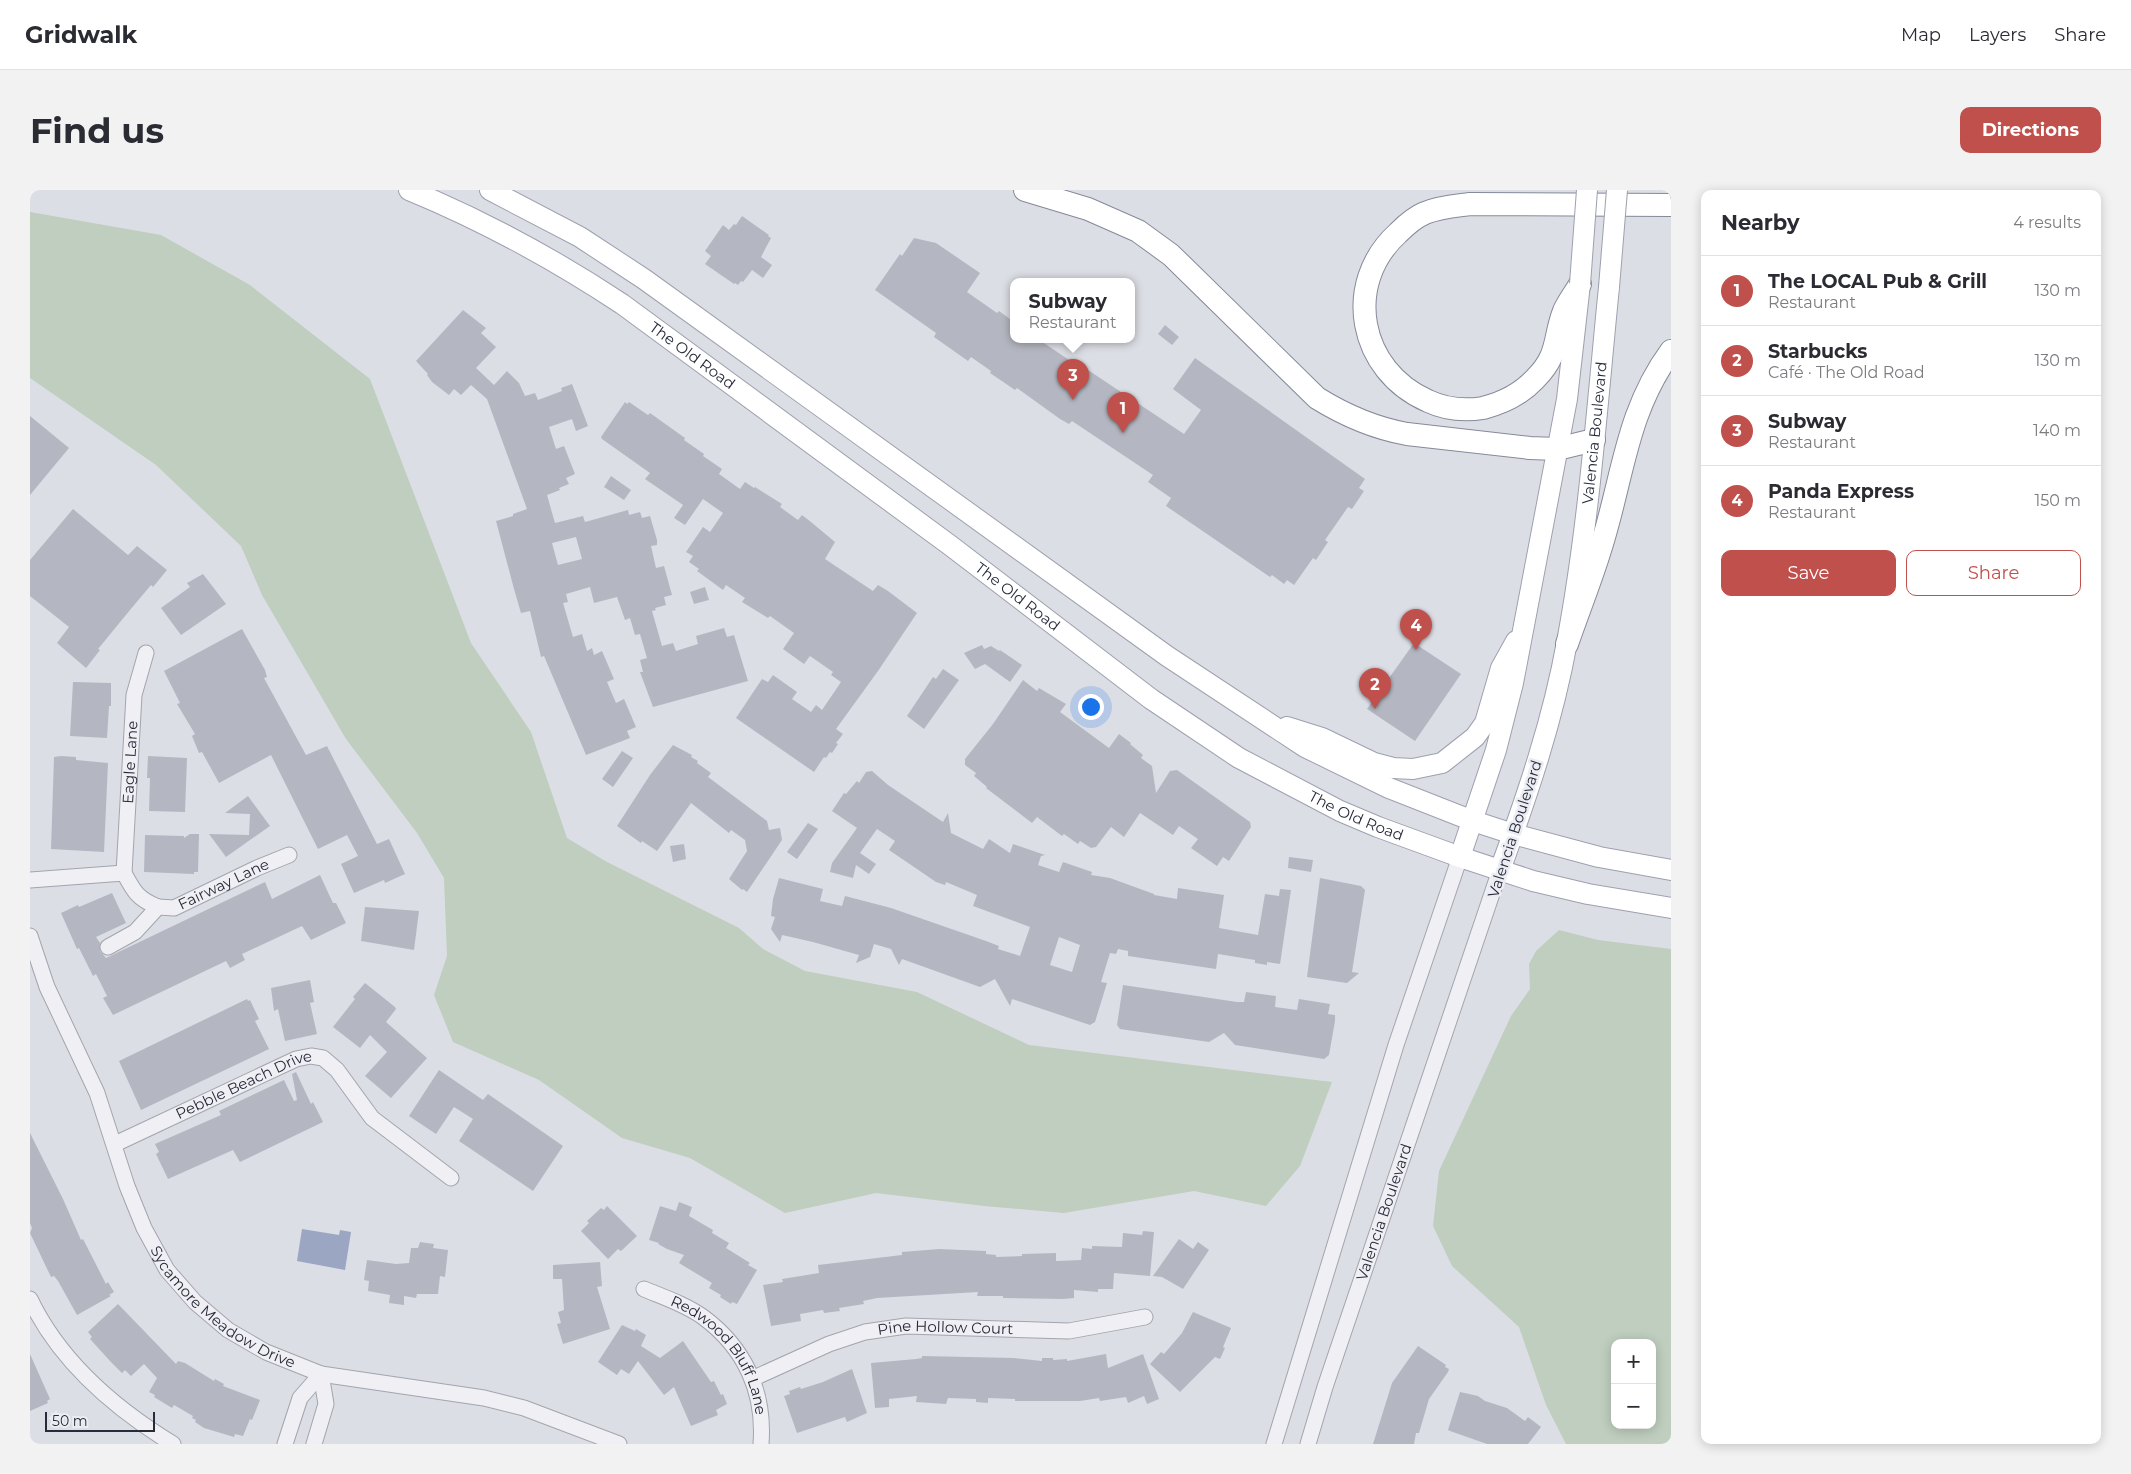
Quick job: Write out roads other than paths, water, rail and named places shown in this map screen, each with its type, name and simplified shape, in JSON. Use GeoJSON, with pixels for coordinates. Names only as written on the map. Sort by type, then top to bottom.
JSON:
{"type":"FeatureCollection","features":[{"type":"Feature","properties":{"kind":"highway"},"geometry":{"type":"LineString","coordinates":[[1025,190],[1088,209],[1138,232],[1171,255],[1317,398],[1344,414],[1380,428],[1408,434],[1526,447],[1557,449],[1594,440]]}},
{"type":"Feature","properties":{"kind":"highway"},"geometry":{"type":"LineString","coordinates":[[1580,284],[1564,311],[1555,350],[1546,368],[1517,395],[1497,405],[1472,410],[1454,409],[1437,405],[1418,397],[1388,374],[1378,359],[1369,337],[1364,313],[1364,295],[1377,257],[1388,241],[1408,223],[1425,213],[1470,204],[1671,205]]}},
{"type":"Feature","properties":{"kind":"highway"},"geometry":{"type":"LineString","coordinates":[[1567,644],[1602,546],[1628,441],[1653,377],[1671,351]]}},
{"type":"Feature","properties":{"kind":"main road","name":"The Old Road"},"geometry":{"type":"LineString","coordinates":[[409,190],[519,241],[614,299],[950,546],[1151,699],[1239,758],[1340,810],[1378,827],[1460,857],[1533,881],[1588,894],[1671,908]]}},
{"type":"Feature","properties":{"kind":"main road"},"geometry":{"type":"LineString","coordinates":[[490,190],[580,237],[644,279],[1167,656],[1268,720],[1305,747],[1389,788],[1473,821],[1513,834],[1599,857],[1671,870]]}},
{"type":"Feature","properties":{"kind":"main road","name":"Valencia Boulevard"},"geometry":{"type":"LineString","coordinates":[[1460,857],[1505,719],[1567,399],[1580,284],[1586,190]]}},
{"type":"Feature","properties":{"kind":"main road","name":"Valencia Boulevard"},"geometry":{"type":"LineString","coordinates":[[1500,870],[1542,748],[1567,644],[1586,526],[1592,475],[1617,190]]}},
{"type":"Feature","properties":{"kind":"main road"},"geometry":{"type":"LineString","coordinates":[[1268,720],[1322,738],[1374,763],[1393,768],[1413,769],[1442,763],[1475,738],[1485,723],[1501,668],[1524,626]]}},
{"type":"Feature","properties":{"kind":"street","name":"Eagle Lane"},"geometry":{"type":"LineString","coordinates":[[124,874],[134,694],[146,652]]}},
{"type":"Feature","properties":{"kind":"street","name":"Fairway Lane"},"geometry":{"type":"LineString","coordinates":[[158,907],[174,908],[256,868],[289,855]]}},
{"type":"Feature","properties":{"kind":"street","name":"Valencia Boulevard"},"geometry":{"type":"LineString","coordinates":[[1274,1444],[1396,1044],[1460,857]]}},
{"type":"Feature","properties":{"kind":"street","name":"Valencia Boulevard"},"geometry":{"type":"LineString","coordinates":[[1308,1444],[1325,1387],[1500,870]]}},
{"type":"Feature","properties":{"kind":"street"},"geometry":{"type":"LineString","coordinates":[[30,880],[124,874],[134,892],[143,901],[158,907],[135,932],[108,947]]}},
{"type":"Feature","properties":{"kind":"street","name":"Sycamore Meadow Drive"},"geometry":{"type":"LineString","coordinates":[[30,936],[47,987],[97,1093],[127,1186],[144,1228],[167,1270],[195,1302],[228,1330],[266,1352],[321,1374],[484,1398],[524,1408],[619,1444]]}},
{"type":"Feature","properties":{"kind":"street","name":"Pebble Beach Drive"},"geometry":{"type":"LineString","coordinates":[[115,1144],[296,1059],[311,1056],[323,1058],[337,1070],[372,1118],[451,1178]]}},
{"type":"Feature","properties":{"kind":"street","name":"Redwood Bluff Lane"},"geometry":{"type":"LineString","coordinates":[[644,1289],[680,1304],[703,1317],[739,1352],[754,1378],[760,1413],[761,1444]]}},
{"type":"Feature","properties":{"kind":"street"},"geometry":{"type":"LineString","coordinates":[[30,1299],[35,1324],[87,1378],[142,1425],[173,1444]]}},
{"type":"Feature","properties":{"kind":"street","name":"Pine Hollow Court"},"geometry":{"type":"LineString","coordinates":[[754,1378],[829,1344],[865,1332],[906,1326],[1069,1331],[1145,1317]]}},
{"type":"Feature","properties":{"kind":"street"},"geometry":{"type":"LineString","coordinates":[[284,1444],[300,1398],[321,1374]]}},
{"type":"Feature","properties":{"kind":"street"},"geometry":{"type":"LineString","coordinates":[[314,1444],[326,1404],[321,1374]]}},
{"type":"Feature","properties":{"kind":"water"},"geometry":{"type":"Polygon","coordinates":[[[302,1229],[339,1235],[340,1230],[351,1232],[345,1270],[297,1261],[302,1229]]]}},
{"type":"Feature","properties":{"kind":"place","name":"Subway"},"geometry":{"type":"Point","coordinates":[1073,400]}},
{"type":"Feature","properties":{"kind":"place","name":"The LOCAL Pub & Grill"},"geometry":{"type":"Point","coordinates":[1123,433]}},
{"type":"Feature","properties":{"kind":"place","name":"Panda Express"},"geometry":{"type":"Point","coordinates":[1416,650]}},
{"type":"Feature","properties":{"kind":"place","name":"Starbucks"},"geometry":{"type":"Point","coordinates":[1375,709]}}]}
